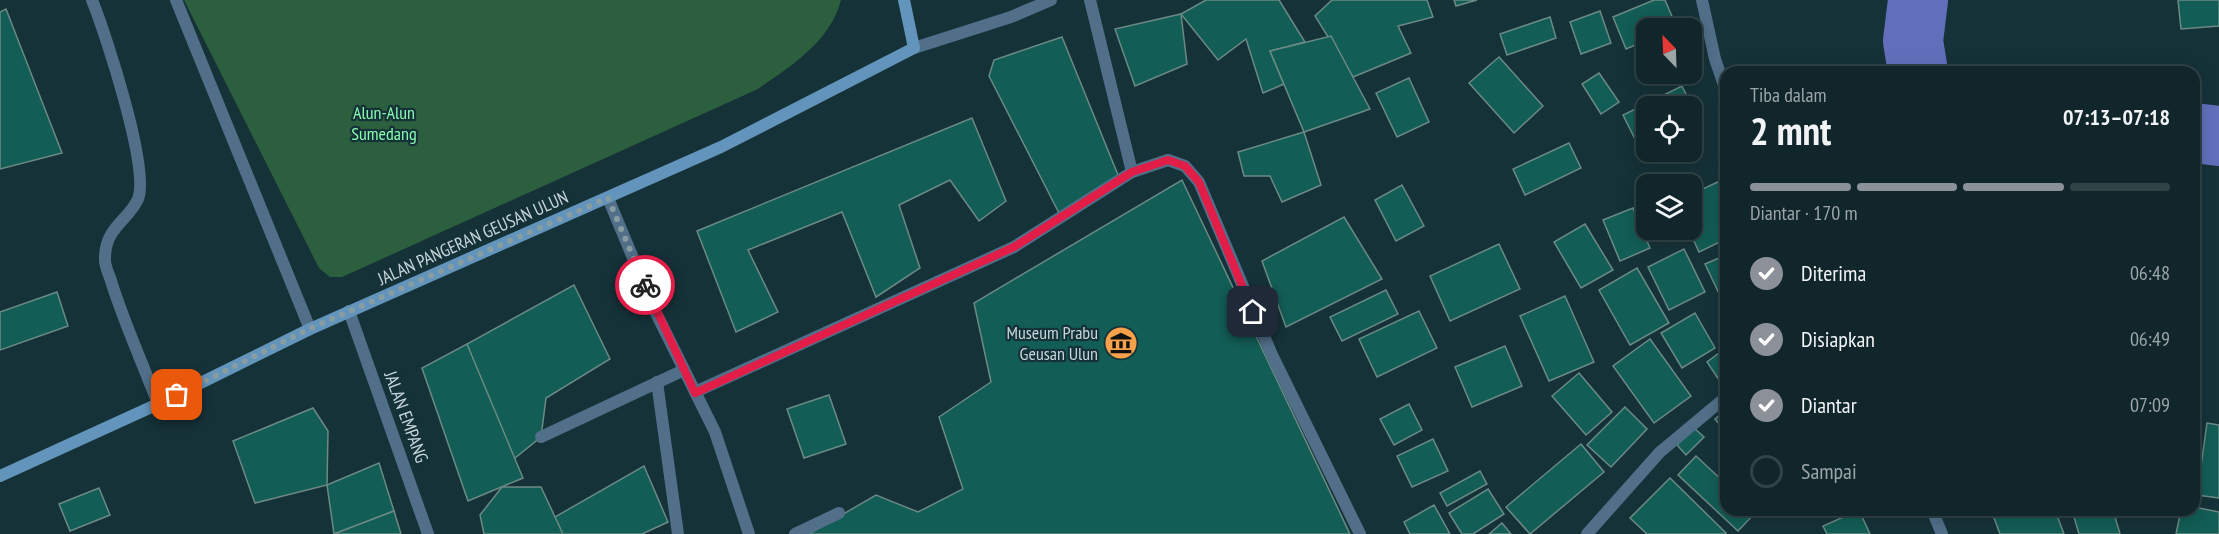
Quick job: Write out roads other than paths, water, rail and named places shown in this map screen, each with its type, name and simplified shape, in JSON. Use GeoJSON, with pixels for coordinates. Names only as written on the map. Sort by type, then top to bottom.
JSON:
{"type":"FeatureCollection","features":[{"type":"Feature","properties":{"kind":"main road"},"geometry":{"type":"LineString","coordinates":[[904,0],[914,48]]}},
{"type":"Feature","properties":{"kind":"main road","name":"JALAN PANGERAN GEUSAN ULUN"},"geometry":{"type":"LineString","coordinates":[[0,476],[158,404],[309,329],[721,147],[914,48]]}},
{"type":"Feature","properties":{"kind":"street"},"geometry":{"type":"LineString","coordinates":[[92,0],[138,151],[141,181],[137,201],[118,222],[107,243],[104,260],[120,310],[158,404]]}},
{"type":"Feature","properties":{"kind":"street"},"geometry":{"type":"LineString","coordinates":[[176,0],[309,329]]}},
{"type":"Feature","properties":{"kind":"street"},"geometry":{"type":"LineString","coordinates":[[914,48],[1011,17],[1050,0]]}},
{"type":"Feature","properties":{"kind":"street"},"geometry":{"type":"LineString","coordinates":[[1090,0],[1132,172]]}},
{"type":"Feature","properties":{"kind":"street"},"geometry":{"type":"LineString","coordinates":[[1702,0],[1720,74]]}},
{"type":"Feature","properties":{"kind":"street"},"geometry":{"type":"LineString","coordinates":[[695,393],[1014,247],[1132,172],[1168,160],[1185,166],[1199,182],[1272,355],[1360,534]]}},
{"type":"Feature","properties":{"kind":"street"},"geometry":{"type":"LineString","coordinates":[[608,198],[656,313],[715,432],[749,534]]}},
{"type":"Feature","properties":{"kind":"street","name":"JALAN EMPANG"},"geometry":{"type":"LineString","coordinates":[[349,311],[428,534]]}},
{"type":"Feature","properties":{"kind":"street"},"geometry":{"type":"LineString","coordinates":[[540,437],[684,370]]}},
{"type":"Feature","properties":{"kind":"street"},"geometry":{"type":"LineString","coordinates":[[657,382],[678,534]]}},
{"type":"Feature","properties":{"kind":"street"},"geometry":{"type":"LineString","coordinates":[[1587,534],[1660,452],[1720,402]]}},
{"type":"Feature","properties":{"kind":"street"},"geometry":{"type":"LineString","coordinates":[[795,534],[839,513]]}},
{"type":"Feature","properties":{"kind":"street"},"geometry":{"type":"LineString","coordinates":[[1934,516],[1942,534]]}},
{"type":"Feature","properties":{"kind":"waterway"},"geometry":{"type":"LineString","coordinates":[[1917,66],[1913,41],[1918,0]]}},
{"type":"Feature","properties":{"kind":"waterway"},"geometry":{"type":"LineString","coordinates":[[2200,134],[2219,136]]}},
{"type":"Feature","properties":{"kind":"place","name":"Museum Prabu Geusan Ulun"},"geometry":{"type":"Point","coordinates":[1121,343]}},
{"type":"Feature","properties":{"kind":"park label","name":"Alun-Alun Sumedang"},"geometry":{"type":"Point","coordinates":[384,123]}}]}
